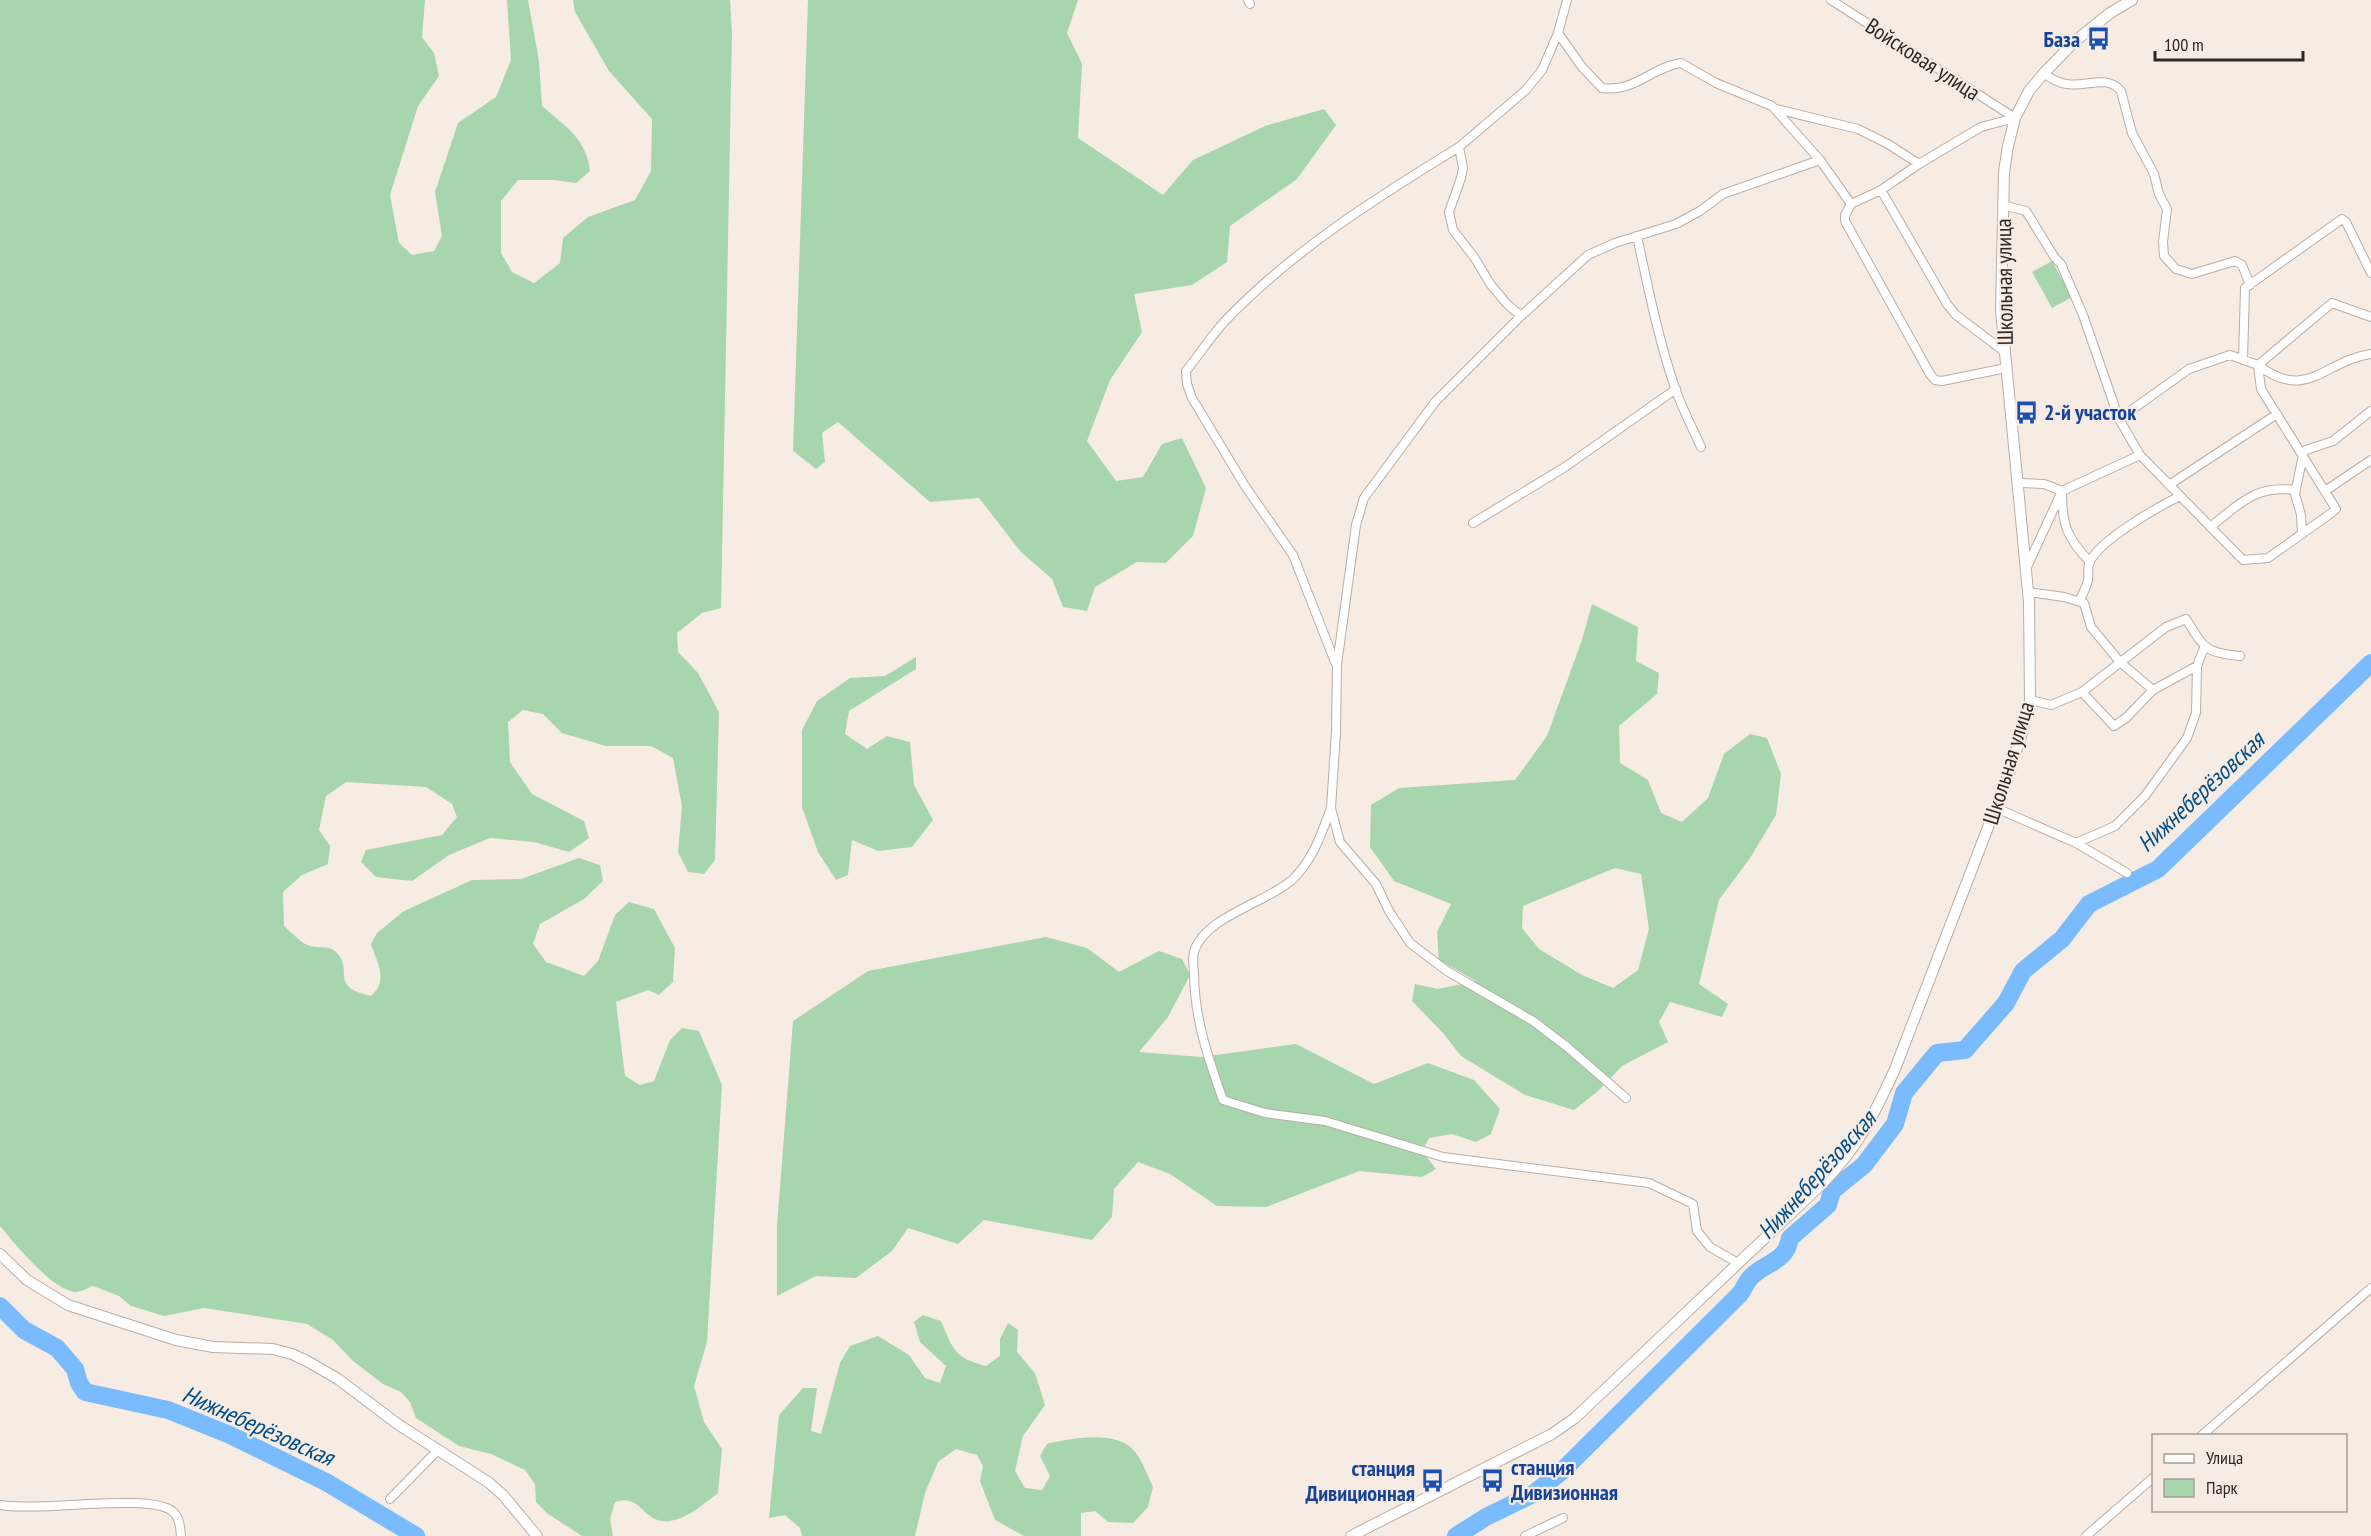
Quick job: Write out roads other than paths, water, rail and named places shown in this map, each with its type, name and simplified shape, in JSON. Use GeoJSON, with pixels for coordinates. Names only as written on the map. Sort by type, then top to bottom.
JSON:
{"type":"FeatureCollection","features":[{"type":"Feature","properties":{"kind":"street"},"geometry":{"type":"LineString","coordinates":[[1337,665],[1293,555],[1245,486],[1192,398],[1187,384],[1186,371],[1224,322],[1279,269],[1369,202],[1459,147],[1526,90],[1542,70],[1558,33],[1567,0]]}},
{"type":"Feature","properties":{"kind":"street","name":"Войсковая улица"},"geometry":{"type":"LineString","coordinates":[[1832,0],[2015,118]]}},
{"type":"Feature","properties":{"kind":"street","name":"Школьная улица"},"geometry":{"type":"LineString","coordinates":[[1351,1536],[1551,1434],[1575,1418],[1842,1163],[1864,1133],[1896,1069],[1996,808],[2022,733],[2030,700],[2028,592],[2001,310],[2004,172],[2015,118],[2029,91],[2074,42],[2110,13],[2132,0]]}},
{"type":"Feature","properties":{"kind":"street"},"geometry":{"type":"LineString","coordinates":[[1558,33],[1582,67],[1602,88],[1621,89],[1672,64],[1681,63],[1716,83],[1774,109],[1858,129],[1894,147],[1919,164]]}},
{"type":"Feature","properties":{"kind":"street"},"geometry":{"type":"LineString","coordinates":[[2044,73],[2053,80],[2068,86],[2102,82],[2117,86],[2121,91],[2132,133],[2154,174],[2159,194],[2167,209],[2163,242],[2164,256],[2176,269],[2192,274],[2235,261],[2242,265],[2250,285]]}},
{"type":"Feature","properties":{"kind":"street"},"geometry":{"type":"LineString","coordinates":[[1774,109],[1820,160],[1851,204]]}},
{"type":"Feature","properties":{"kind":"street"},"geometry":{"type":"LineString","coordinates":[[2006,368],[1942,381],[1935,380],[1845,221],[1845,215],[1851,204],[1881,190],[1919,164],[1981,128],[2015,118]]}},
{"type":"Feature","properties":{"kind":"street"},"geometry":{"type":"LineString","coordinates":[[1459,147],[1463,168],[1449,212],[1453,230],[1501,298],[1521,316]]}},
{"type":"Feature","properties":{"kind":"street"},"geometry":{"type":"LineString","coordinates":[[1738,1263],[1710,1247],[1696,1231],[1694,1204],[1649,1183],[1443,1157],[1325,1121],[1265,1113],[1223,1100],[1201,1038],[1196,1010],[1194,953],[1200,940],[1213,926],[1291,881],[1308,862],[1318,843],[1330,808],[1336,732],[1337,665],[1356,525],[1364,498],[1435,402],[1521,316],[1588,255],[1676,224],[1700,211],[1723,194],[1820,160]]}},
{"type":"Feature","properties":{"kind":"street"},"geometry":{"type":"LineString","coordinates":[[1881,190],[1947,304],[1956,315],[2005,352]]}},
{"type":"Feature","properties":{"kind":"street"},"geometry":{"type":"LineString","coordinates":[[2002,205],[2026,211],[2061,264],[2084,315],[2119,419],[2140,455],[2243,560],[2268,558],[2336,509],[2261,389],[2258,365]]}},
{"type":"Feature","properties":{"kind":"street"},"geometry":{"type":"LineString","coordinates":[[2243,360],[2245,288],[2342,219],[2346,222],[2371,273]]}},
{"type":"Feature","properties":{"kind":"street"},"geometry":{"type":"LineString","coordinates":[[1637,236],[1654,314],[1676,389],[1701,447]]}},
{"type":"Feature","properties":{"kind":"street"},"geometry":{"type":"LineString","coordinates":[[2258,365],[2332,303],[2371,317]]}},
{"type":"Feature","properties":{"kind":"street"},"geometry":{"type":"LineString","coordinates":[[2119,419],[2188,369],[2230,355],[2258,365],[2273,375],[2304,380],[2313,379],[2352,357],[2371,354]]}},
{"type":"Feature","properties":{"kind":"street"},"geometry":{"type":"LineString","coordinates":[[1473,523],[1565,467],[1676,389]]}},
{"type":"Feature","properties":{"kind":"street"},"geometry":{"type":"LineString","coordinates":[[2302,454],[2333,441],[2371,411]]}},
{"type":"Feature","properties":{"kind":"street"},"geometry":{"type":"LineString","coordinates":[[2169,485],[2277,414]]}},
{"type":"Feature","properties":{"kind":"street"},"geometry":{"type":"LineString","coordinates":[[2302,454],[2295,490],[2301,515],[2302,534]]}},
{"type":"Feature","properties":{"kind":"street"},"geometry":{"type":"LineString","coordinates":[[2026,569],[2062,491],[2140,455]]}},
{"type":"Feature","properties":{"kind":"street"},"geometry":{"type":"LineString","coordinates":[[2325,491],[2371,460]]}},
{"type":"Feature","properties":{"kind":"street"},"geometry":{"type":"LineString","coordinates":[[2018,483],[2044,484],[2062,491]]}},
{"type":"Feature","properties":{"kind":"street"},"geometry":{"type":"LineString","coordinates":[[2210,527],[2254,493],[2281,488],[2295,490]]}},
{"type":"Feature","properties":{"kind":"street"},"geometry":{"type":"LineString","coordinates":[[2062,491],[2064,524],[2070,538],[2090,562]]}},
{"type":"Feature","properties":{"kind":"street"},"geometry":{"type":"LineString","coordinates":[[2079,601],[2085,589],[2090,562],[2102,548],[2156,508],[2180,496]]}},
{"type":"Feature","properties":{"kind":"street"},"geometry":{"type":"LineString","coordinates":[[2028,592],[2064,597],[2084,603],[2091,627],[2120,662],[2153,690]]}},
{"type":"Feature","properties":{"kind":"street"},"geometry":{"type":"LineString","coordinates":[[2030,700],[2051,705],[2082,692],[2166,627],[2186,619],[2204,648],[2221,655],[2240,656]]}},
{"type":"Feature","properties":{"kind":"street"},"geometry":{"type":"LineString","coordinates":[[2076,843],[2115,826],[2145,796],[2187,738],[2196,712],[2197,666],[2204,648]]}},
{"type":"Feature","properties":{"kind":"street"},"geometry":{"type":"LineString","coordinates":[[2082,692],[2114,726],[2126,718],[2153,690],[2197,666]]}},
{"type":"Feature","properties":{"kind":"street"},"geometry":{"type":"LineString","coordinates":[[1330,808],[1340,842],[1376,884],[1410,943],[1447,971],[1533,1021],[1626,1098]]}},
{"type":"Feature","properties":{"kind":"street"},"geometry":{"type":"LineString","coordinates":[[1996,808],[2076,843],[2127,873]]}},
{"type":"Feature","properties":{"kind":"street"},"geometry":{"type":"LineString","coordinates":[[0,1254],[27,1280],[68,1305],[176,1340],[213,1347],[273,1349],[292,1354],[338,1379],[399,1425],[488,1482],[503,1495],[537,1536]]}},
{"type":"Feature","properties":{"kind":"street"},"geometry":{"type":"LineString","coordinates":[[2203,1434],[2371,1288]]}},
{"type":"Feature","properties":{"kind":"street"},"geometry":{"type":"LineString","coordinates":[[390,1499],[438,1450]]}},
{"type":"Feature","properties":{"kind":"street"},"geometry":{"type":"LineString","coordinates":[[2086,1536],[2152,1479]]}},
{"type":"Feature","properties":{"kind":"street"},"geometry":{"type":"LineString","coordinates":[[0,1504],[53,1507],[135,1503],[164,1506],[174,1512],[180,1521],[181,1536]]}},
{"type":"Feature","properties":{"kind":"street"},"geometry":{"type":"LineString","coordinates":[[1525,1536],[1563,1518]]}},
{"type":"Feature","properties":{"kind":"waterway","name":"Нижнеберёзовская"},"geometry":{"type":"LineString","coordinates":[[1456,1536],[1486,1517],[1533,1494],[1561,1472],[1740,1294],[1751,1277],[1784,1253],[1790,1238],[1828,1205],[1832,1191],[1864,1165],[1895,1124],[1904,1093],[1937,1053],[1965,1050],[2006,1003],[2023,971],[2062,939],[2089,904],[2158,869],[2371,663]]}},
{"type":"Feature","properties":{"kind":"waterway","name":"Нижнеберёзовская"},"geometry":{"type":"LineString","coordinates":[[0,1306],[24,1330],[57,1348],[75,1369],[79,1383],[85,1392],[168,1410],[230,1435],[326,1482],[416,1536]]}},
{"type":"Feature","properties":{"kind":"place","name":"База"},"geometry":{"type":"Point","coordinates":[2098,39]}},
{"type":"Feature","properties":{"kind":"place","name":"2-й участок"},"geometry":{"type":"Point","coordinates":[2026,412]}},
{"type":"Feature","properties":{"kind":"place","name":"станция Дивизионная"},"geometry":{"type":"Point","coordinates":[1493,1480]}},
{"type":"Feature","properties":{"kind":"place","name":"станция Дивиционная"},"geometry":{"type":"Point","coordinates":[1433,1481]}}]}
